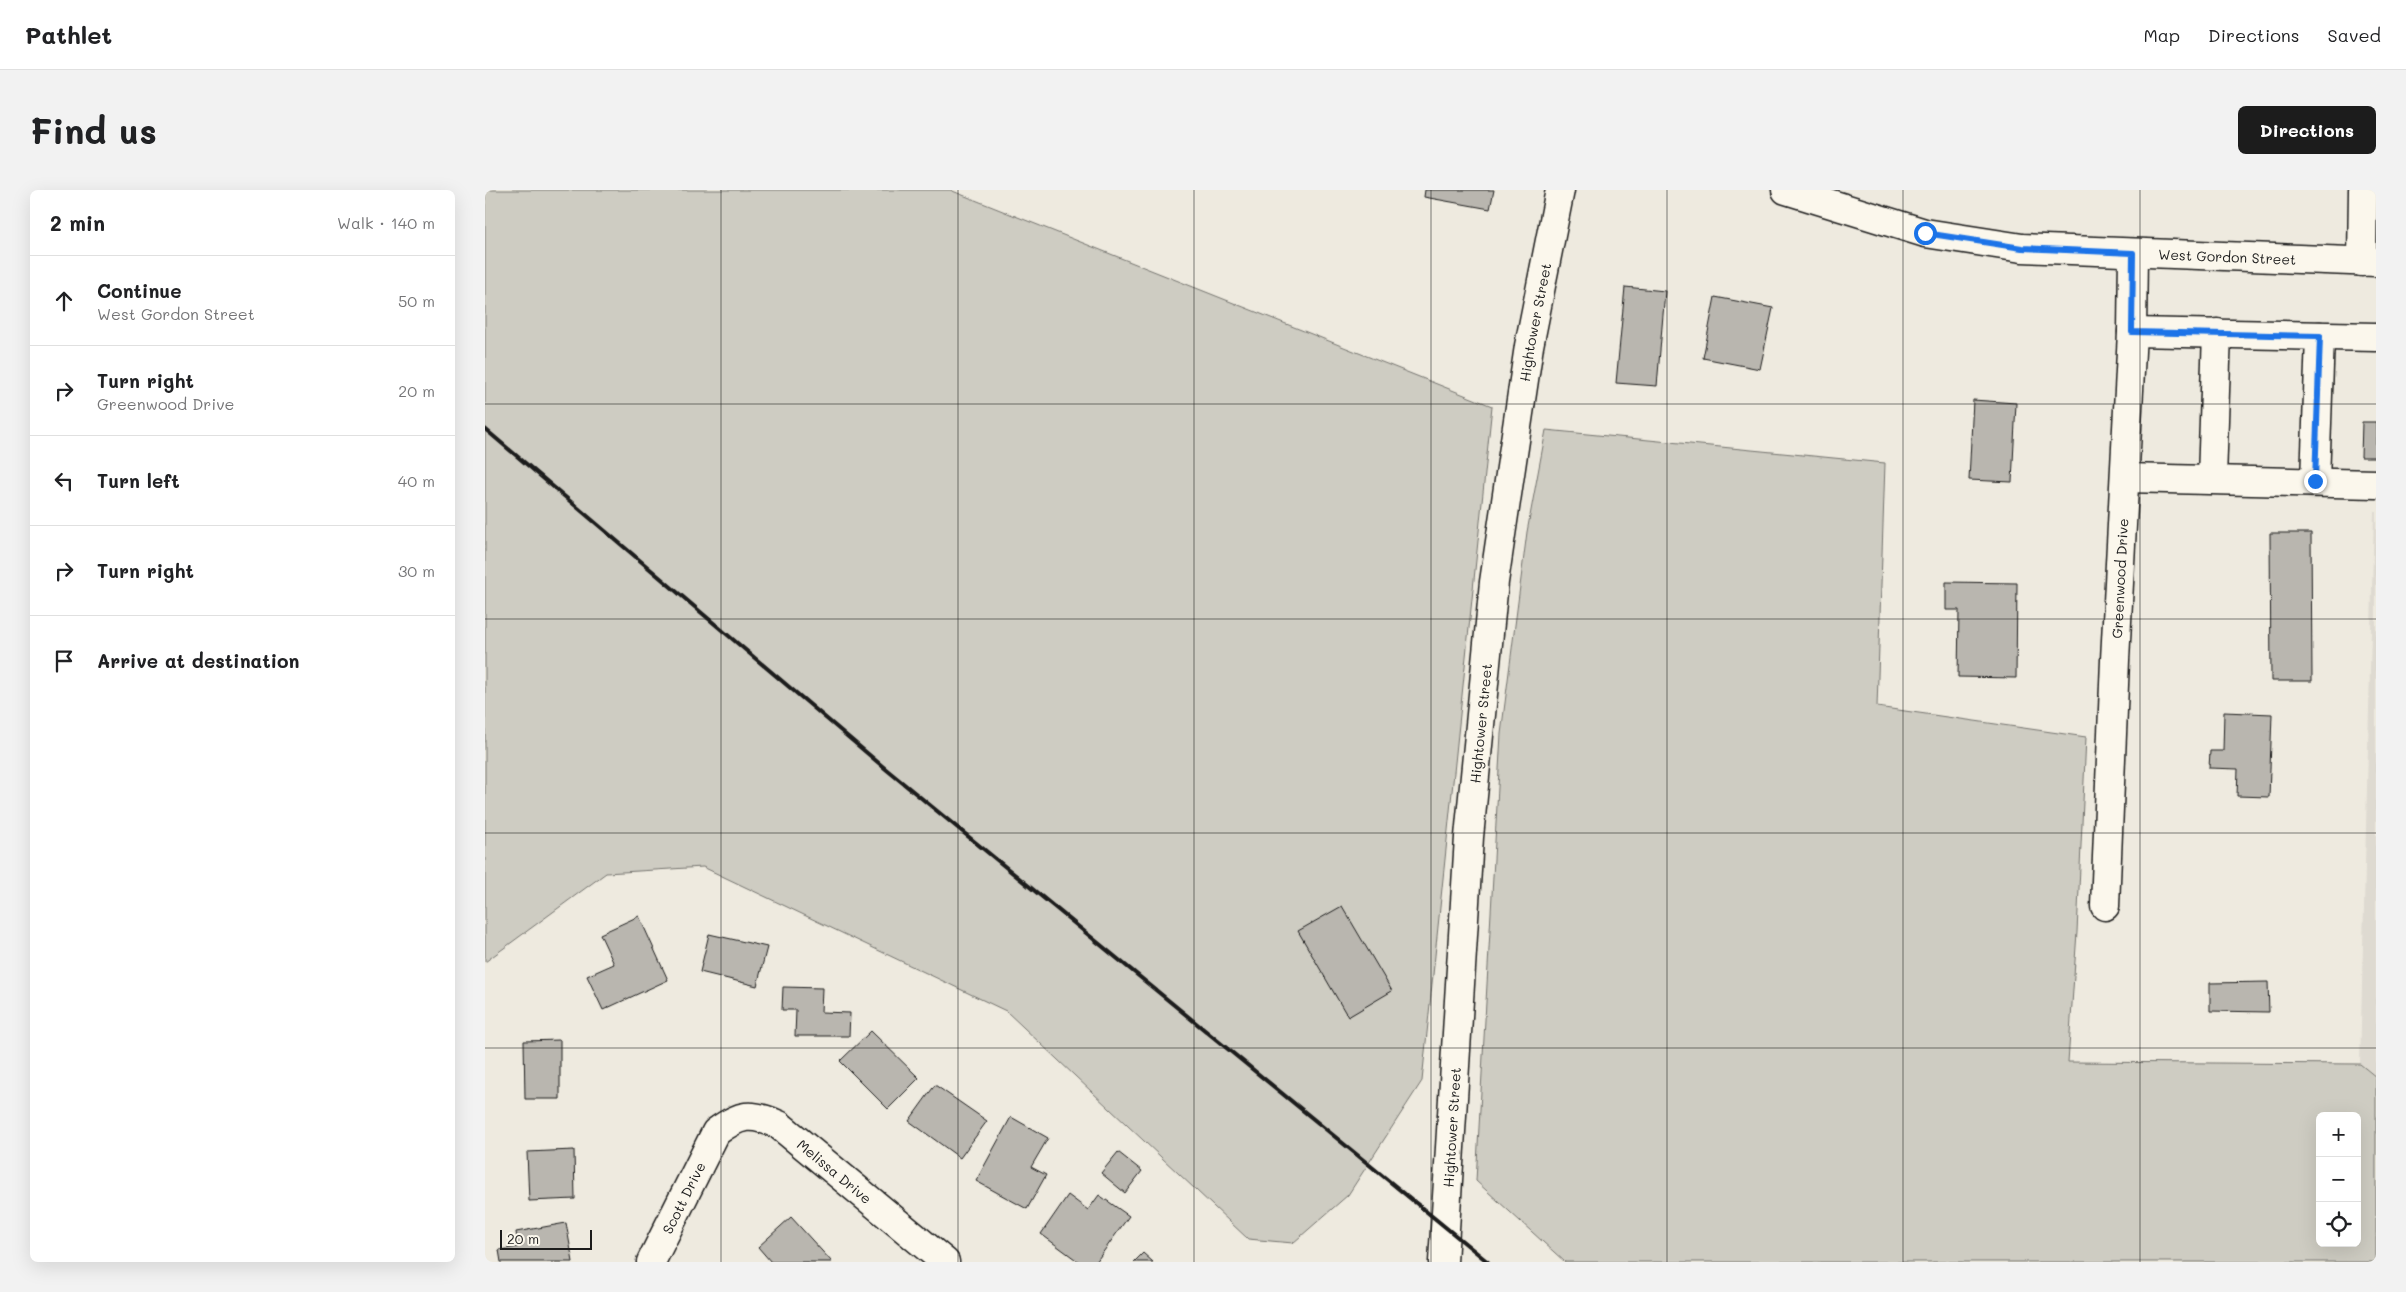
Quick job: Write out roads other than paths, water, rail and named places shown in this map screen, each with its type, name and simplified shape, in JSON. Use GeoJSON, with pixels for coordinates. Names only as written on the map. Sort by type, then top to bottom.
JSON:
{"type":"FeatureCollection","features":[{"type":"Feature","properties":{"kind":"street","name":"Hightower Street"},"geometry":{"type":"LineString","coordinates":[[1443,1262],[1469,837],[1494,582],[1529,346],[1560,190]]}},
{"type":"Feature","properties":{"kind":"street","name":"West Gordon Street"},"geometry":{"type":"LineString","coordinates":[[1787,190],[1925,233],[2022,248],[2369,262]]}},
{"type":"Feature","properties":{"kind":"street"},"geometry":{"type":"LineString","coordinates":[[2363,190],[2369,262]]}},
{"type":"Feature","properties":{"kind":"street","name":"Greenwood Drive"},"geometry":{"type":"LineString","coordinates":[[2105,906],[2115,660],[2132,332],[2133,253]]}},
{"type":"Feature","properties":{"kind":"street"},"geometry":{"type":"LineString","coordinates":[[2132,332],[2376,337]]}},
{"type":"Feature","properties":{"kind":"street"},"geometry":{"type":"LineString","coordinates":[[2212,478],[2217,333]]}},
{"type":"Feature","properties":{"kind":"street"},"geometry":{"type":"LineString","coordinates":[[2315,481],[2320,336]]}},
{"type":"Feature","properties":{"kind":"street"},"geometry":{"type":"LineString","coordinates":[[2125,478],[2212,478],[2376,484]]}},
{"type":"Feature","properties":{"kind":"street","name":"Melissa Drive"},"geometry":{"type":"LineString","coordinates":[[716,1132],[733,1119],[748,1116],[761,1117],[779,1125],[945,1262]]}},
{"type":"Feature","properties":{"kind":"street","name":"Scott Drive"},"geometry":{"type":"LineString","coordinates":[[651,1262],[716,1132]]}},
{"type":"Feature","properties":{"kind":"railway"},"geometry":{"type":"LineString","coordinates":[[485,429],[887,770],[1488,1262]]}}]}
